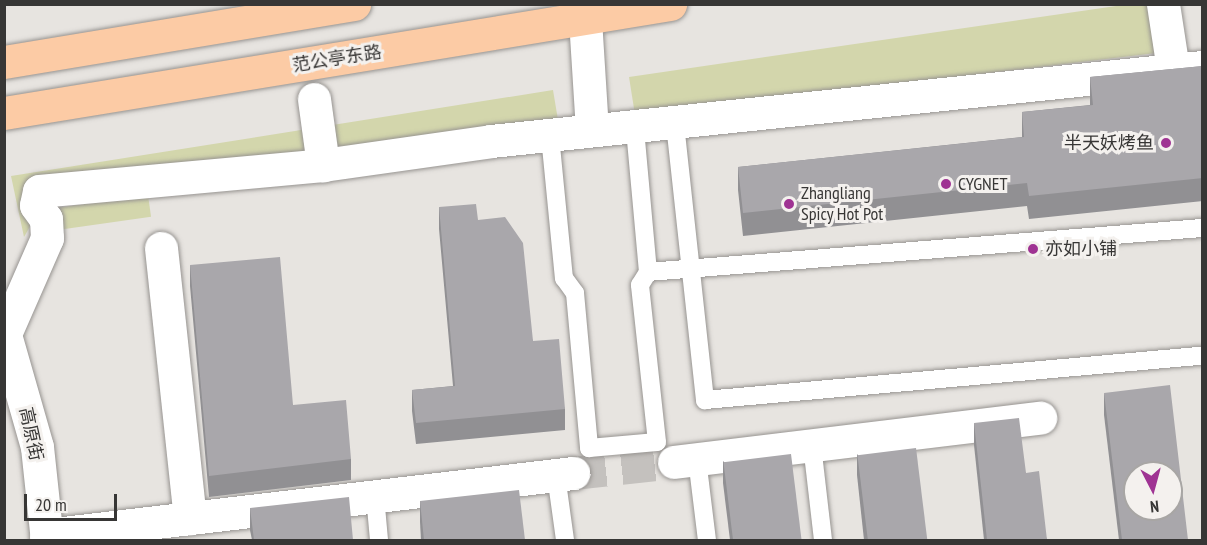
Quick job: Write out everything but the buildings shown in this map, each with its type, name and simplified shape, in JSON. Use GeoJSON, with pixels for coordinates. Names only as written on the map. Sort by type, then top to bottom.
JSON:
{"type":"FeatureCollection","features":[{"type":"Feature","properties":{"kind":"main road"},"geometry":{"type":"LineString","coordinates":[[4,62],[311,8],[354,4]]}},
{"type":"Feature","properties":{"kind":"main road","name":"范公亭东路"},"geometry":{"type":"LineString","coordinates":[[4,113],[670,4]]}},
{"type":"Feature","properties":{"kind":"street"},"geometry":{"type":"LineString","coordinates":[[5,332],[47,238],[45,219],[36,205],[39,191],[323,165],[382,154],[592,130],[675,124],[1188,68],[1163,4]]}},
{"type":"Feature","properties":{"kind":"street"},"geometry":{"type":"LineString","coordinates":[[585,19],[592,130]]}},
{"type":"Feature","properties":{"kind":"street"},"geometry":{"type":"LineString","coordinates":[[314,99],[323,165]]}},
{"type":"Feature","properties":{"kind":"street"},"geometry":{"type":"LineString","coordinates":[[161,248],[190,518]]}},
{"type":"Feature","properties":{"kind":"street","name":"高原街"},"geometry":{"type":"LineString","coordinates":[[5,332],[36,447],[46,538]]}},
{"type":"Feature","properties":{"kind":"street"},"geometry":{"type":"LineString","coordinates":[[685,460],[1040,418]]}},
{"type":"Feature","properties":{"kind":"street"},"geometry":{"type":"LineString","coordinates":[[46,538],[140,532],[190,518],[565,474]]}},
{"type":"Feature","properties":{"kind":"lane"},"geometry":{"type":"LineString","coordinates":[[675,124],[705,400],[1203,357]]}},
{"type":"Feature","properties":{"kind":"lane"},"geometry":{"type":"LineString","coordinates":[[550,136],[564,278],[575,293],[589,448],[657,442],[640,285],[648,272],[635,128]]}},
{"type":"Feature","properties":{"kind":"lane"},"geometry":{"type":"LineString","coordinates":[[648,272],[1203,228]]}},
{"type":"Feature","properties":{"kind":"lane"},"geometry":{"type":"LineString","coordinates":[[812,445],[824,540]]}},
{"type":"Feature","properties":{"kind":"lane"},"geometry":{"type":"LineString","coordinates":[[685,460],[707,540]]}},
{"type":"Feature","properties":{"kind":"lane"},"geometry":{"type":"LineString","coordinates":[[565,474],[565,540]]}},
{"type":"Feature","properties":{"kind":"lane"},"geometry":{"type":"LineString","coordinates":[[375,496],[379,540]]}},
{"type":"Feature","properties":{"kind":"green space"},"geometry":{"type":"Polygon","coordinates":[[[1123,5],[1162,5],[1165,52],[635,115],[629,77],[1123,5]]]}},
{"type":"Feature","properties":{"kind":"green space"},"geometry":{"type":"Polygon","coordinates":[[[553,90],[558,120],[27,186],[33,221],[24,237],[11,176],[553,90]]]}},
{"type":"Feature","properties":{"kind":"green space"},"geometry":{"type":"Polygon","coordinates":[[[148,195],[151,217],[63,229],[60,207],[148,195]]]}},
{"type":"Feature","properties":{"kind":"tunnel"},"geometry":{"type":"LineString","coordinates":[[573,473],[674,462]]}},
{"type":"Feature","properties":{"kind":"place","name":"半天妖烤鱼"},"geometry":{"type":"Point","coordinates":[1166,143]}},
{"type":"Feature","properties":{"kind":"place","name":"CYGNET"},"geometry":{"type":"Point","coordinates":[946,184]}},
{"type":"Feature","properties":{"kind":"place","name":"Zhangliang Spicy Hot Pot"},"geometry":{"type":"Point","coordinates":[789,204]}},
{"type":"Feature","properties":{"kind":"place","name":"亦如小铺"},"geometry":{"type":"Point","coordinates":[1033,249]}}]}
